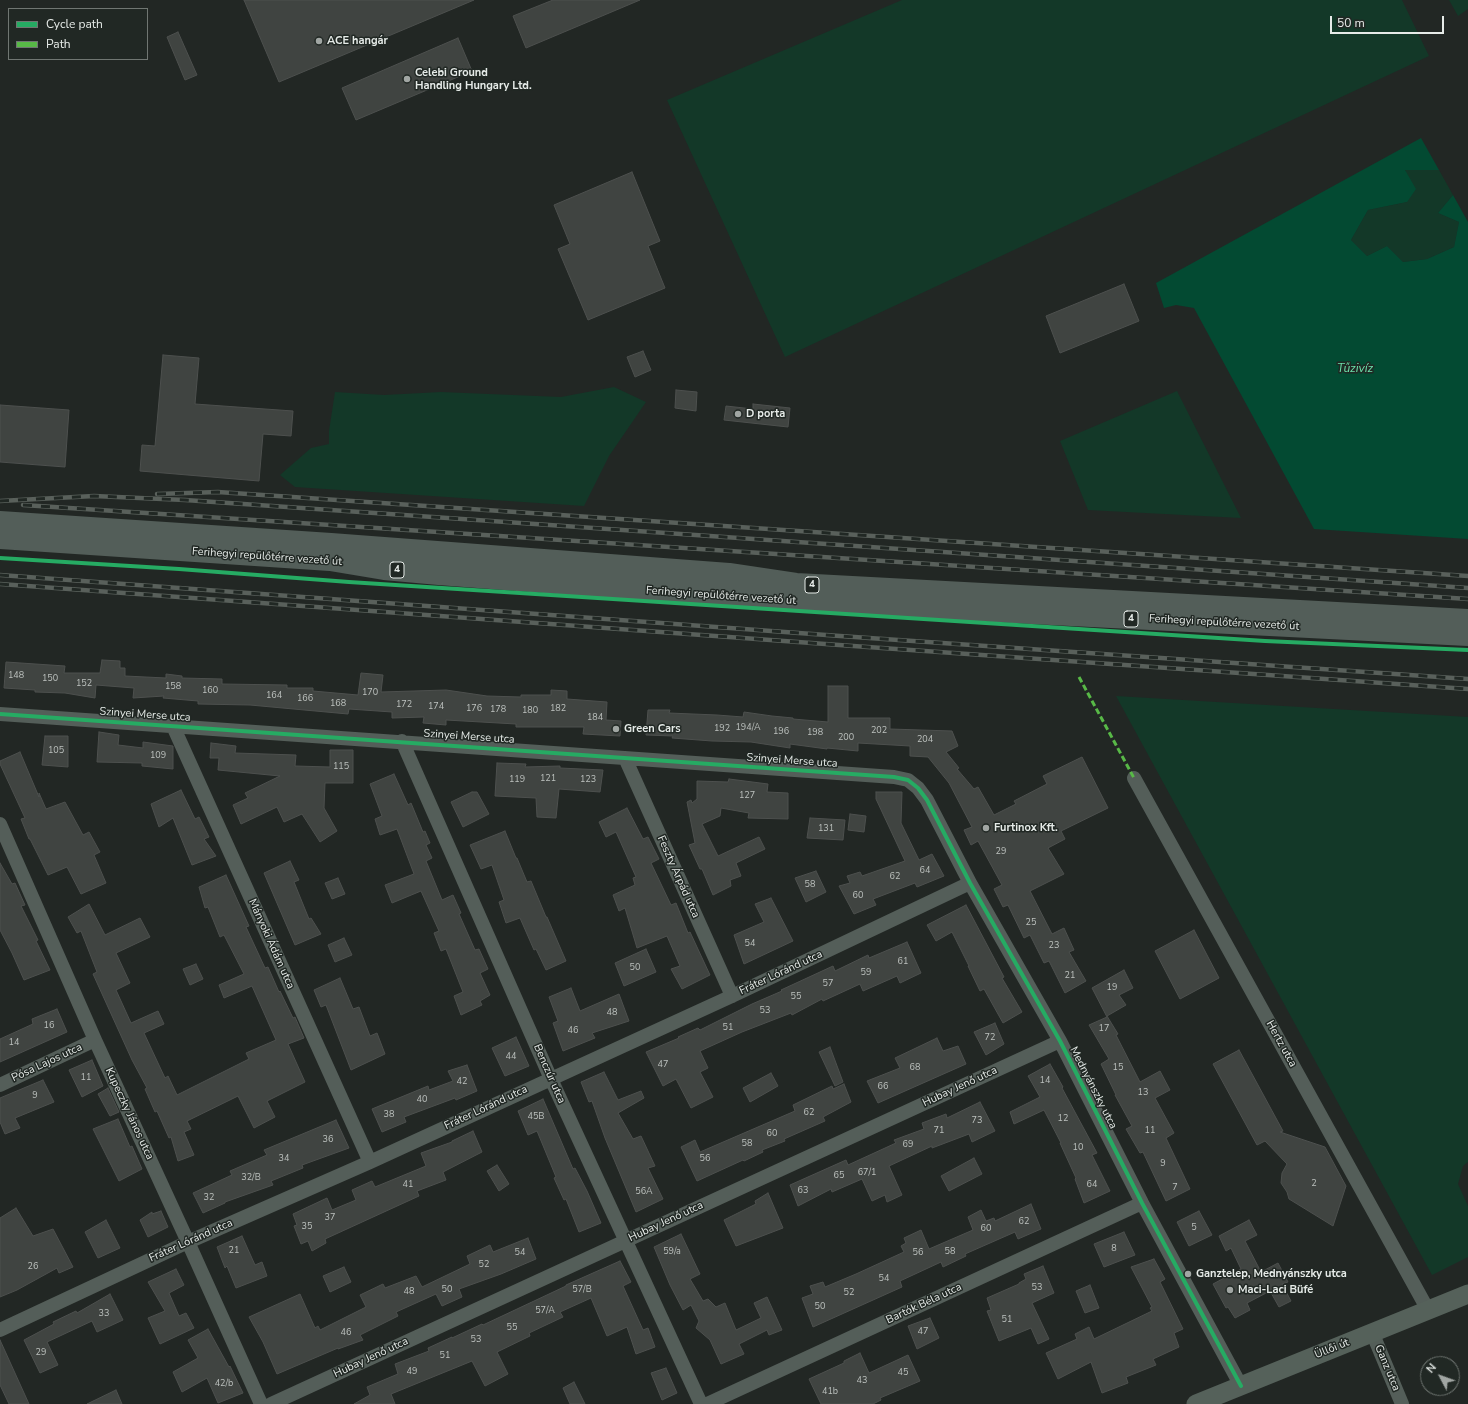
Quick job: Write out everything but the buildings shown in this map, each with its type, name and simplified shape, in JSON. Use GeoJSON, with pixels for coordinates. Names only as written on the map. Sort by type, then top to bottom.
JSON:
{"type":"FeatureCollection","features":[{"type":"Feature","properties":{"kind":"main road","name":"Ferihegyi repülőtérre vezető út"},"geometry":{"type":"LineString","coordinates":[[0,522],[330,544],[729,574],[796,584],[1468,620]]}},
{"type":"Feature","properties":{"kind":"main road","name":"Ferihegyi repülőtérre vezető út"},"geometry":{"type":"LineString","coordinates":[[0,538],[330,560],[384,569],[439,574],[794,601],[1468,635]]}},
{"type":"Feature","properties":{"kind":"main road","name":"Üllői út"},"geometry":{"type":"LineString","coordinates":[[1196,1404],[1468,1294]]}},
{"type":"Feature","properties":{"kind":"street","name":"Szinyei Merse utca"},"geometry":{"type":"LineString","coordinates":[[0,714],[402,741],[894,777],[908,780],[918,788],[927,800]]}},
{"type":"Feature","properties":{"kind":"street","name":"Mányoki Ádám utca"},"geometry":{"type":"LineString","coordinates":[[173,726],[370,1162]]}},
{"type":"Feature","properties":{"kind":"street","name":"Benczúr utca"},"geometry":{"type":"LineString","coordinates":[[402,741],[551,1078],[701,1404]]}},
{"type":"Feature","properties":{"kind":"street","name":"Feszty Árpád utca"},"geometry":{"type":"LineString","coordinates":[[624,758],[732,996]]}},
{"type":"Feature","properties":{"kind":"street","name":"Hertz utca"},"geometry":{"type":"LineString","coordinates":[[1134,778],[1428,1310]]}},
{"type":"Feature","properties":{"kind":"street","name":"Mednyánszky utca"},"geometry":{"type":"LineString","coordinates":[[927,800],[970,883],[1060,1041],[1142,1204],[1241,1386]]}},
{"type":"Feature","properties":{"kind":"street","name":"Kupeczky János utca"},"geometry":{"type":"LineString","coordinates":[[0,824],[95,1040],[188,1242],[260,1404]]}},
{"type":"Feature","properties":{"kind":"street","name":"Fráter Lóránd utca"},"geometry":{"type":"LineString","coordinates":[[0,1330],[188,1242],[370,1162],[732,996],[970,883]]}},
{"type":"Feature","properties":{"kind":"street","name":"Pósa Lajos utca"},"geometry":{"type":"LineString","coordinates":[[0,1085],[95,1040]]}},
{"type":"Feature","properties":{"kind":"street","name":"Hubay Jenő utca"},"geometry":{"type":"LineString","coordinates":[[272,1404],[1060,1041]]}},
{"type":"Feature","properties":{"kind":"street","name":"Bartók Béla utca"},"geometry":{"type":"LineString","coordinates":[[706,1404],[1142,1204]]}},
{"type":"Feature","properties":{"kind":"street","name":"Ganz utca"},"geometry":{"type":"LineString","coordinates":[[1372,1332],[1402,1404]]}},
{"type":"Feature","properties":{"kind":"shaded area"},"geometry":{"type":"Polygon","coordinates":[[[902,0],[1402,0],[1429,56],[785,357],[667,100],[902,0]]]}},
{"type":"Feature","properties":{"kind":"shaded area"},"geometry":{"type":"Polygon","coordinates":[[[1449,0],[1468,0],[1468,9],[1458,16],[1449,0]]]}},
{"type":"Feature","properties":{"kind":"shaded area"},"geometry":{"type":"Polygon","coordinates":[[[1405,170],[1439,170],[1453,195],[1438,213],[1459,222],[1454,247],[1427,259],[1403,262],[1387,246],[1367,256],[1351,240],[1368,210],[1407,202],[1405,170]]]}},
{"type":"Feature","properties":{"kind":"shaded area"},"geometry":{"type":"Polygon","coordinates":[[[614,387],[646,402],[609,456],[584,506],[295,487],[280,475],[311,448],[329,444],[329,431],[335,392],[384,395],[441,392],[561,397],[614,387]]]}},
{"type":"Feature","properties":{"kind":"shaded area"},"geometry":{"type":"Polygon","coordinates":[[[1177,391],[1241,518],[1088,510],[1060,441],[1177,391]]]}},
{"type":"Feature","properties":{"kind":"shaded area"},"geometry":{"type":"Polygon","coordinates":[[[1116,696],[1468,717],[1468,1162],[1463,1166],[1458,1184],[1468,1206],[1468,1257],[1432,1275],[1116,696]]]}},
{"type":"Feature","properties":{"kind":"water","name":"Tűzivíz"},"geometry":{"type":"Polygon","coordinates":[[[1421,138],[1439,170],[1405,170],[1416,189],[1407,202],[1368,210],[1351,240],[1367,256],[1387,246],[1403,262],[1427,259],[1454,247],[1459,222],[1438,213],[1453,195],[1468,222],[1468,539],[1314,529],[1194,308],[1176,305],[1164,308],[1156,283],[1421,138]]]}},
{"type":"Feature","properties":{"kind":"railway"},"geometry":{"type":"LineString","coordinates":[[157,494],[218,492],[1468,576]]}},
{"type":"Feature","properties":{"kind":"railway"},"geometry":{"type":"LineString","coordinates":[[0,501],[94,496],[185,500],[1468,588]]}},
{"type":"Feature","properties":{"kind":"railway"},"geometry":{"type":"LineString","coordinates":[[23,505],[1468,599]]}},
{"type":"Feature","properties":{"kind":"railway"},"geometry":{"type":"LineString","coordinates":[[0,575],[840,636],[1468,679]]}},
{"type":"Feature","properties":{"kind":"railway"},"geometry":{"type":"LineString","coordinates":[[0,584],[1468,689]]}},
{"type":"Feature","properties":{"kind":"marked path"},"geometry":{"type":"LineString","coordinates":[[1079,677],[1134,778]]}},
{"type":"Feature","properties":{"kind":"cycle path"},"geometry":{"type":"LineString","coordinates":[[0,558],[1265,641],[1468,650]]}},
{"type":"Feature","properties":{"kind":"cycle path"},"geometry":{"type":"LineString","coordinates":[[0,714],[894,777],[908,780],[918,788],[927,800],[970,883],[1060,1041],[1142,1203],[1241,1386]]}},
{"type":"Feature","properties":{"kind":"place","name":"ACE hangár"},"geometry":{"type":"Point","coordinates":[319,41]}},
{"type":"Feature","properties":{"kind":"place","name":"Celebi Ground Handling Hungary Ltd."},"geometry":{"type":"Point","coordinates":[407,79]}},
{"type":"Feature","properties":{"kind":"place","name":"D porta"},"geometry":{"type":"Point","coordinates":[738,414]}},
{"type":"Feature","properties":{"kind":"place","name":"Green Cars"},"geometry":{"type":"Point","coordinates":[616,729]}},
{"type":"Feature","properties":{"kind":"place","name":"Furtinox Kft."},"geometry":{"type":"Point","coordinates":[986,828]}},
{"type":"Feature","properties":{"kind":"place","name":"Ganztelep, Mednyánszky utca"},"geometry":{"type":"Point","coordinates":[1188,1274]}},
{"type":"Feature","properties":{"kind":"place","name":"Maci-Laci Büfé"},"geometry":{"type":"Point","coordinates":[1230,1290]}}]}
